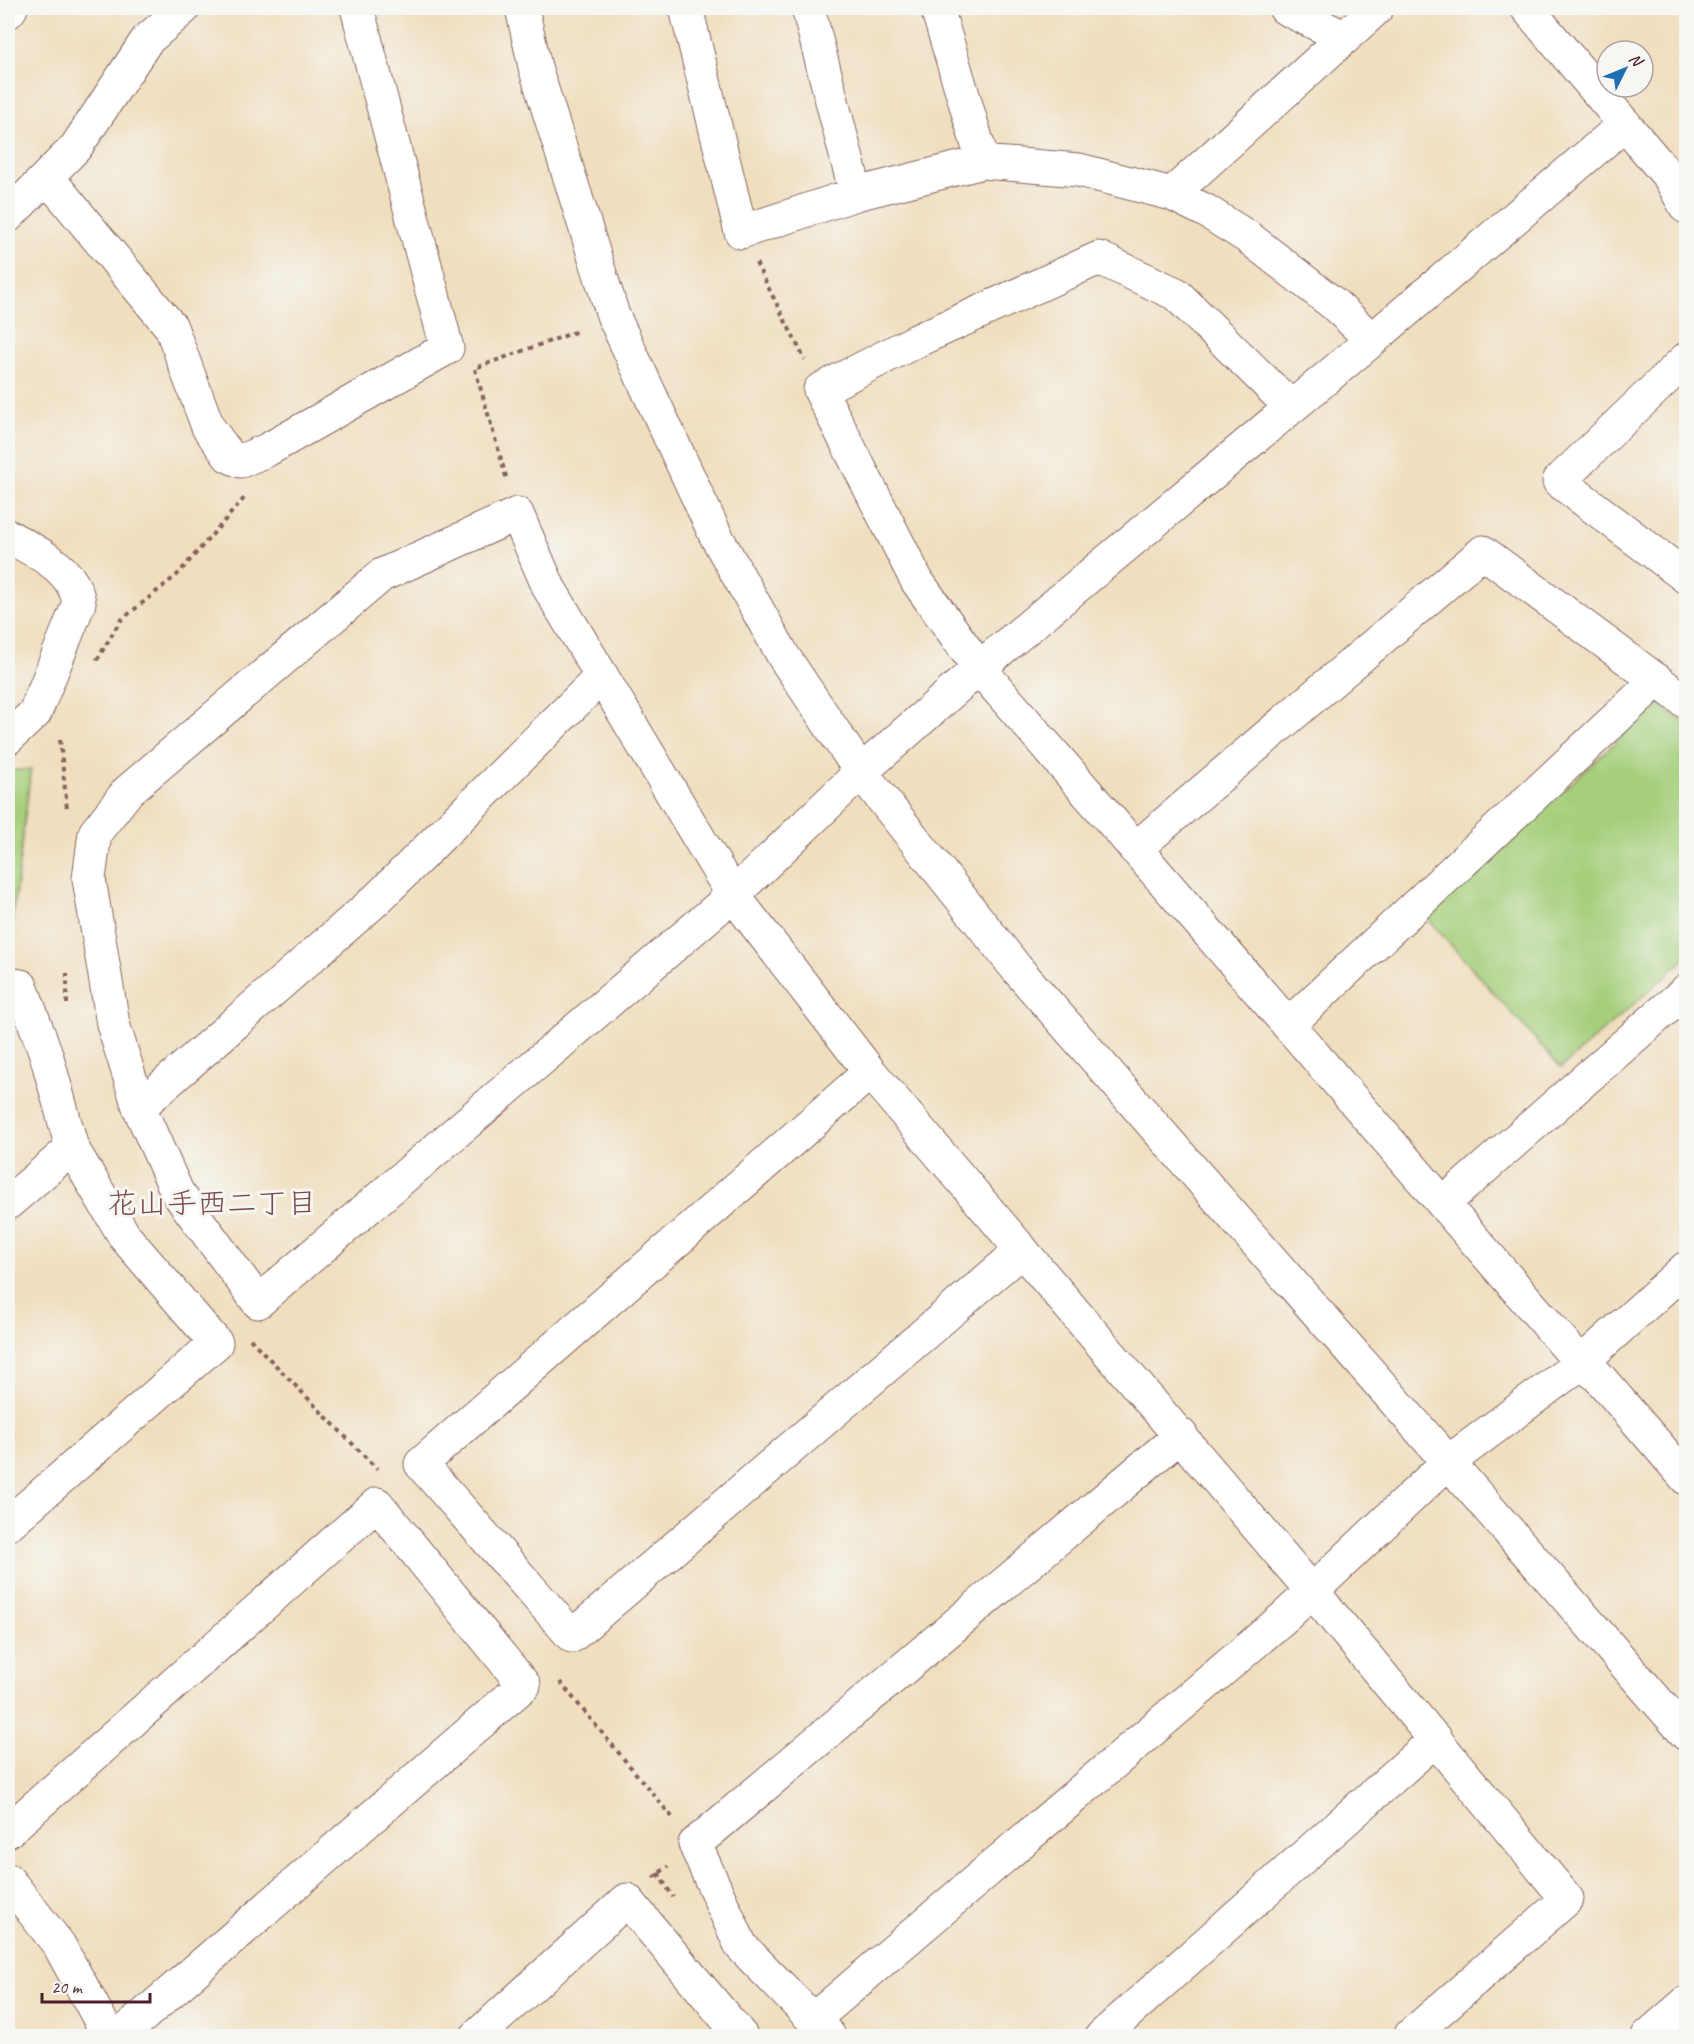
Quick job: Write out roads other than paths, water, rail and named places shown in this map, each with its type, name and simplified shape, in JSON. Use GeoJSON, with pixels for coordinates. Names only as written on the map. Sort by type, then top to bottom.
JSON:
{"type":"FeatureCollection","features":[{"type":"Feature","properties":{"kind":"street"},"geometry":{"type":"LineString","coordinates":[[8,12],[11,8]]}},
{"type":"Feature","properties":{"kind":"street"},"geometry":{"type":"LineString","coordinates":[[8,216],[48,178],[76,147],[147,40],[184,8]]}},
{"type":"Feature","properties":{"kind":"street"},"geometry":{"type":"LineString","coordinates":[[48,178],[171,327],[208,426],[229,456],[241,461],[267,450],[447,348],[357,8]]}},
{"type":"Feature","properties":{"kind":"street"},"geometry":{"type":"LineString","coordinates":[[522,8],[536,67],[613,315],[716,536],[784,657],[861,772],[1017,969],[1686,1734]]}},
{"type":"Feature","properties":{"kind":"street"},"geometry":{"type":"LineString","coordinates":[[686,8],[741,232],[856,194],[983,162],[1079,170],[1172,194],[1206,211],[1250,238],[1335,305],[1372,340]]}},
{"type":"Feature","properties":{"kind":"street"},"geometry":{"type":"LineString","coordinates":[[808,8],[856,194]]}},
{"type":"Feature","properties":{"kind":"street"},"geometry":{"type":"LineString","coordinates":[[937,8],[983,162]]}},
{"type":"Feature","properties":{"kind":"street"},"geometry":{"type":"LineString","coordinates":[[1285,8],[1345,38]]}},
{"type":"Feature","properties":{"kind":"street"},"geometry":{"type":"LineString","coordinates":[[1172,194],[1377,8]]}},
{"type":"Feature","properties":{"kind":"street"},"geometry":{"type":"LineString","coordinates":[[1527,8],[1670,178],[1686,207]]}},
{"type":"Feature","properties":{"kind":"street"},"geometry":{"type":"LineString","coordinates":[[1410,2037],[1567,1899],[1436,1738],[1231,1499],[1181,1435],[870,1072],[733,895],[549,588],[517,514],[381,575],[128,791],[95,833],[89,879],[113,1024],[139,1107],[177,1192],[258,1302],[733,895],[861,772],[979,668],[1372,340],[1625,124]]}},
{"type":"Feature","properties":{"kind":"street"},"geometry":{"type":"LineString","coordinates":[[1291,407],[1176,294],[1099,258],[916,341],[820,390],[916,581],[979,668],[1288,1025],[1445,1202],[1581,1363],[1597,1375],[1686,1478]]}},
{"type":"Feature","properties":{"kind":"street"},"geometry":{"type":"LineString","coordinates":[[1686,359],[1559,481],[1686,577]]}},
{"type":"Feature","properties":{"kind":"street"},"geometry":{"type":"LineString","coordinates":[[8,536],[45,557],[61,570],[77,591],[79,603],[35,713],[8,738]]}},
{"type":"Feature","properties":{"kind":"street"},"geometry":{"type":"LineString","coordinates":[[1135,849],[1483,552],[1686,702]]}},
{"type":"Feature","properties":{"kind":"street"},"geometry":{"type":"LineString","coordinates":[[139,1107],[376,900],[602,676]]}},
{"type":"Feature","properties":{"kind":"street"},"geometry":{"type":"LineString","coordinates":[[1288,1025],[1658,680]]}},
{"type":"Feature","properties":{"kind":"street"},"geometry":{"type":"LineString","coordinates":[[8,984],[21,986],[46,1054],[72,1148],[125,1237],[216,1342],[8,1524]]}},
{"type":"Feature","properties":{"kind":"street"},"geometry":{"type":"LineString","coordinates":[[1445,1202],[1686,991]]}},
{"type":"Feature","properties":{"kind":"street"},"geometry":{"type":"LineString","coordinates":[[870,1072],[421,1464],[572,1636],[1022,1250]]}},
{"type":"Feature","properties":{"kind":"street"},"geometry":{"type":"LineString","coordinates":[[8,1203],[72,1148]]}},
{"type":"Feature","properties":{"kind":"street"},"geometry":{"type":"LineString","coordinates":[[1181,1435],[695,1844],[741,1947],[821,2028],[1312,1591],[1447,1463],[1581,1363],[1686,1268]]}},
{"type":"Feature","properties":{"kind":"street"},"geometry":{"type":"LineString","coordinates":[[8,1831],[377,1504],[524,1685],[120,2037]]}},
{"type":"Feature","properties":{"kind":"street"},"geometry":{"type":"LineString","coordinates":[[1102,2037],[1436,1738]]}},
{"type":"Feature","properties":{"kind":"street"},"geometry":{"type":"LineString","coordinates":[[8,1880],[59,1945],[109,2037]]}},
{"type":"Feature","properties":{"kind":"street"},"geometry":{"type":"LineString","coordinates":[[477,2037],[627,1900],[741,2037]]}},
{"type":"Feature","properties":{"kind":"street"},"geometry":{"type":"LineString","coordinates":[[1648,2037],[1686,2003]]}},
{"type":"Feature","properties":{"kind":"district","name":"花山手西二丁目"},"geometry":{"type":"Point","coordinates":[212,1203]}}]}
